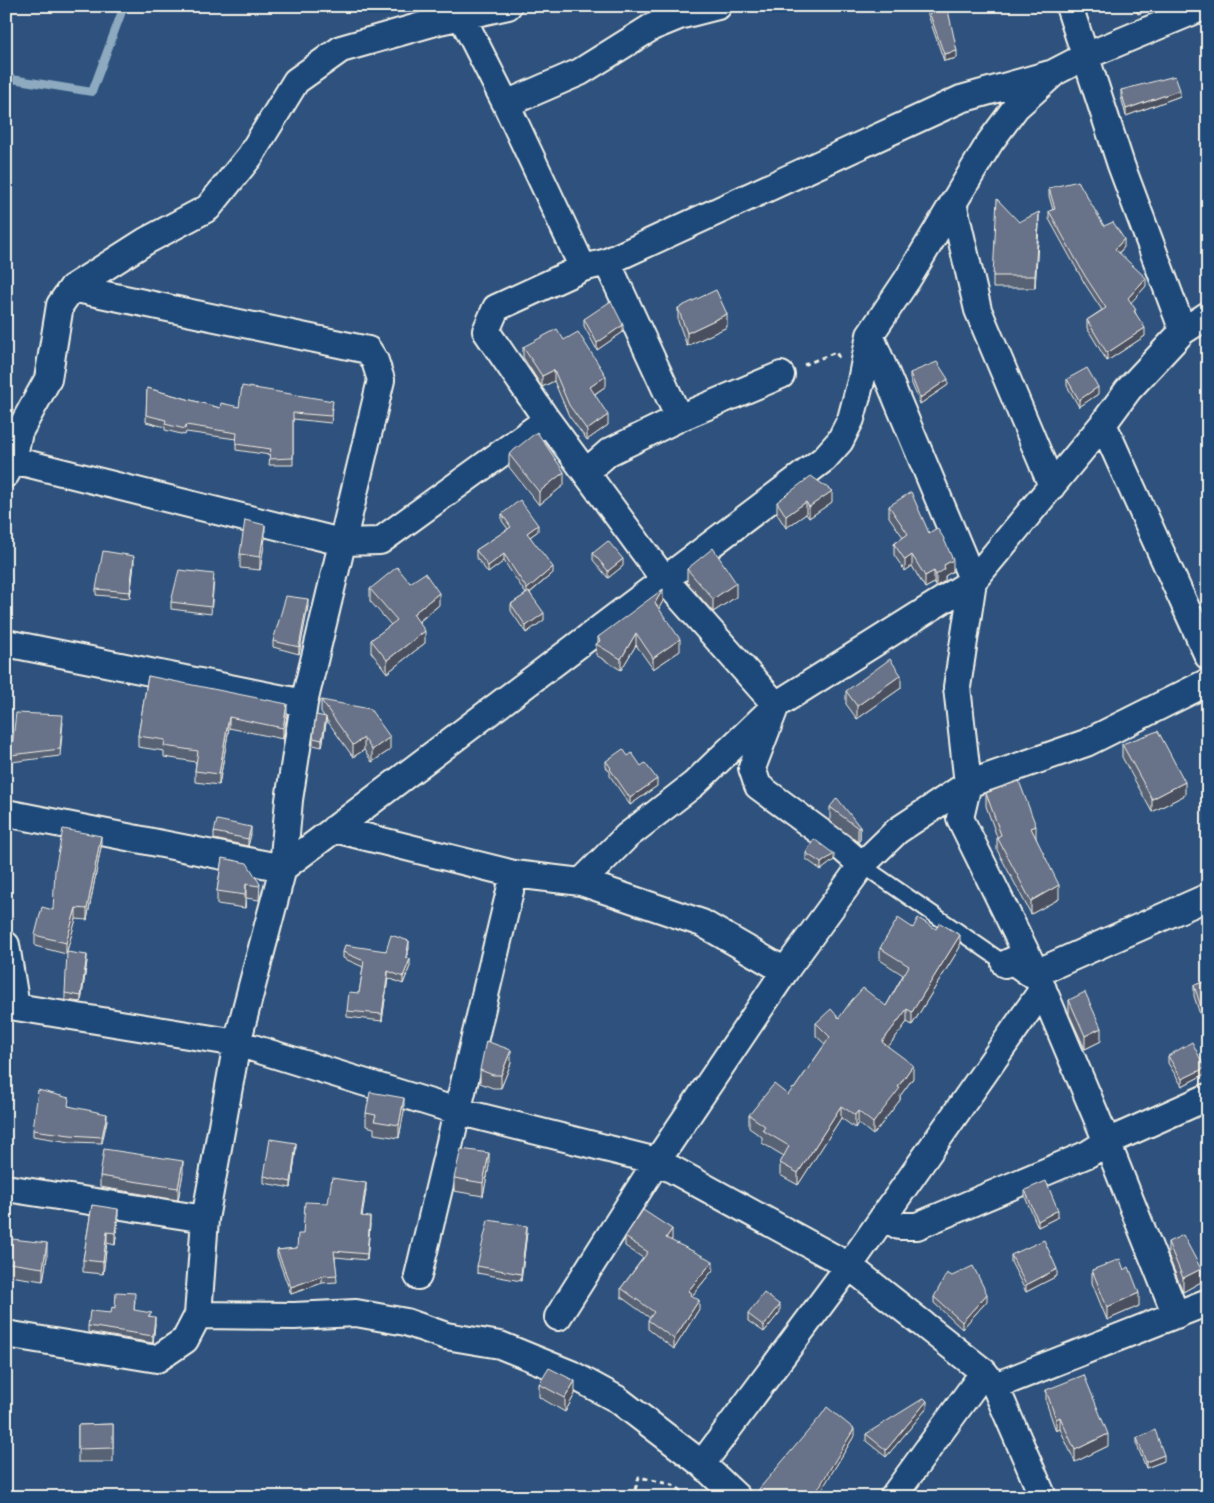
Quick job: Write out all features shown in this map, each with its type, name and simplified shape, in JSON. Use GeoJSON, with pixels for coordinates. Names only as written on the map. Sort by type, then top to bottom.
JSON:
{"type":"FeatureCollection","features":[{"type":"Feature","properties":{"kind":"street"},"geometry":{"type":"LineString","coordinates":[[508,6],[439,21],[341,49],[296,81],[250,156],[208,208],[146,241],[72,288],[60,306],[48,379],[19,432],[10,467],[341,542],[380,541],[547,420]]}},
{"type":"Feature","properties":{"kind":"street"},"geometry":{"type":"LineString","coordinates":[[506,104],[580,72],[652,27],[679,16],[718,6]]}},
{"type":"Feature","properties":{"kind":"street"},"geometry":{"type":"LineString","coordinates":[[1068,6],[1121,165],[1182,331]]}},
{"type":"Feature","properties":{"kind":"street"},"geometry":{"type":"LineString","coordinates":[[776,705],[664,579],[547,420],[486,331],[496,308],[961,99],[1055,72],[1086,56],[1206,6]]}},
{"type":"Feature","properties":{"kind":"street"},"geometry":{"type":"LineString","coordinates":[[462,17],[506,104],[679,418]]}},
{"type":"Feature","properties":{"kind":"street"},"geometry":{"type":"LineString","coordinates":[[6,812],[283,868],[824,459],[840,441],[851,419],[862,381],[870,335],[907,280],[990,142],[1016,108],[1055,72]]}},
{"type":"Feature","properties":{"kind":"street"},"geometry":{"type":"LineString","coordinates":[[953,204],[978,310],[1052,486]]}},
{"type":"Feature","properties":{"kind":"street"},"geometry":{"type":"LineString","coordinates":[[6,1334],[157,1358],[185,1340],[198,1315],[205,1219],[237,1043],[283,868],[289,800],[304,703],[381,380],[375,361],[368,350],[72,288]]}},
{"type":"Feature","properties":{"kind":"street"},"geometry":{"type":"LineString","coordinates":[[581,882],[627,836],[694,784],[776,705],[973,581],[1103,424],[1128,390],[1182,331],[1208,315]]}},
{"type":"Feature","properties":{"kind":"street"},"geometry":{"type":"LineString","coordinates":[[870,335],[973,581],[957,687],[968,784],[960,818],[1107,1142],[1176,1315]]}},
{"type":"Feature","properties":{"kind":"street"},"geometry":{"type":"LineString","coordinates":[[586,472],[609,452],[679,418],[781,375]]}},
{"type":"Feature","properties":{"kind":"street"},"geometry":{"type":"LineString","coordinates":[[1103,424],[1208,656]]}},
{"type":"Feature","properties":{"kind":"street"},"geometry":{"type":"LineString","coordinates":[[6,643],[304,703]]}},
{"type":"Feature","properties":{"kind":"street"},"geometry":{"type":"LineString","coordinates":[[558,1317],[657,1161],[785,971],[862,865],[897,830],[968,784],[1086,743],[1208,682]]}},
{"type":"Feature","properties":{"kind":"street"},"geometry":{"type":"LineString","coordinates":[[776,705],[752,768],[758,786],[841,847],[862,865]]}},
{"type":"Feature","properties":{"kind":"street"},"geometry":{"type":"LineString","coordinates":[[334,829],[514,874],[581,882],[702,923],[785,971]]}},
{"type":"Feature","properties":{"kind":"street"},"geometry":{"type":"LineString","coordinates":[[418,1276],[514,874]]}},
{"type":"Feature","properties":{"kind":"street"},"geometry":{"type":"LineString","coordinates":[[702,1464],[849,1266],[883,1217],[1028,970],[1208,897]]}},
{"type":"Feature","properties":{"kind":"street"},"geometry":{"type":"LineString","coordinates":[[6,945],[16,1007],[237,1043],[458,1112],[657,1161],[849,1266],[989,1379],[1043,1497]]}},
{"type":"Feature","properties":{"kind":"street"},"geometry":{"type":"LineString","coordinates":[[883,1217],[898,1226],[917,1226],[1088,1154],[1107,1142],[1208,1097]]}},
{"type":"Feature","properties":{"kind":"street"},"geometry":{"type":"LineString","coordinates":[[6,1188],[205,1219]]}},
{"type":"Feature","properties":{"kind":"street"},"geometry":{"type":"LineString","coordinates":[[893,1497],[989,1379],[1176,1315],[1208,1302]]}},
{"type":"Feature","properties":{"kind":"street"},"geometry":{"type":"LineString","coordinates":[[198,1315],[294,1316],[356,1313],[406,1322],[446,1336],[500,1345],[571,1374],[617,1399],[702,1464],[737,1497]]}},
{"type":"Feature","properties":{"kind":"lane"},"geometry":{"type":"LineString","coordinates":[[862,865],[1028,970]]}},
{"type":"Feature","properties":{"kind":"path"},"geometry":{"type":"LineString","coordinates":[[781,375],[836,352],[845,372],[862,381]]}},
{"type":"Feature","properties":{"kind":"path"},"geometry":{"type":"LineString","coordinates":[[638,1497],[634,1493],[639,1477],[674,1484],[691,1497]]}},
{"type":"Feature","properties":{"kind":"building"},"geometry":{"type":"Polygon","coordinates":[[[927,6],[947,6],[957,51],[944,54],[927,6]]]}},
{"type":"Feature","properties":{"kind":"building"},"geometry":{"type":"Polygon","coordinates":[[[1175,76],[1180,90],[1126,109],[1121,90],[1175,76]]]}},
{"type":"Feature","properties":{"kind":"building"},"geometry":{"type":"Polygon","coordinates":[[[1078,181],[1104,226],[1113,222],[1124,239],[1115,249],[1146,278],[1128,298],[1145,328],[1107,353],[1087,320],[1106,308],[1085,276],[1049,211],[1055,209],[1049,188],[1078,181]]]}},
{"type":"Feature","properties":{"kind":"building"},"geometry":{"type":"Polygon","coordinates":[[[997,199],[1019,222],[1039,212],[1035,276],[993,276],[997,199]]]}},
{"type":"Feature","properties":{"kind":"building"},"geometry":{"type":"Polygon","coordinates":[[[716,290],[727,314],[687,333],[678,308],[716,290]]]}},
{"type":"Feature","properties":{"kind":"building"},"geometry":{"type":"Polygon","coordinates":[[[611,301],[623,325],[597,343],[584,319],[611,301]]]}},
{"type":"Feature","properties":{"kind":"building"},"geometry":{"type":"Polygon","coordinates":[[[557,329],[564,340],[578,332],[606,376],[590,387],[608,415],[587,430],[569,405],[554,370],[542,376],[523,347],[557,329]]]}},
{"type":"Feature","properties":{"kind":"building"},"geometry":{"type":"Polygon","coordinates":[[[937,362],[948,379],[920,398],[910,373],[937,362]]]}},
{"type":"Feature","properties":{"kind":"building"},"geometry":{"type":"Polygon","coordinates":[[[1087,368],[1098,387],[1079,400],[1067,379],[1087,368]]]}},
{"type":"Feature","properties":{"kind":"building"},"geometry":{"type":"Polygon","coordinates":[[[242,386],[333,401],[331,416],[293,413],[293,458],[269,459],[271,449],[236,444],[237,433],[186,425],[185,429],[165,424],[166,420],[146,415],[147,388],[220,408],[221,403],[239,407],[242,386]]]}},
{"type":"Feature","properties":{"kind":"building"},"geometry":{"type":"Polygon","coordinates":[[[537,432],[564,472],[539,492],[509,454],[537,432]]]}},
{"type":"Feature","properties":{"kind":"building"},"geometry":{"type":"Polygon","coordinates":[[[811,476],[832,491],[809,507],[806,502],[786,516],[777,502],[811,476]]]}},
{"type":"Feature","properties":{"kind":"building"},"geometry":{"type":"Polygon","coordinates":[[[911,492],[929,533],[937,528],[953,560],[944,565],[945,569],[936,575],[934,571],[925,576],[912,555],[905,560],[894,544],[908,534],[889,506],[911,492]]]}},
{"type":"Feature","properties":{"kind":"building"},"geometry":{"type":"Polygon","coordinates":[[[520,500],[538,525],[527,533],[553,567],[527,589],[504,554],[488,566],[476,550],[511,527],[502,514],[520,500]]]}},
{"type":"Feature","properties":{"kind":"building"},"geometry":{"type":"Polygon","coordinates":[[[245,520],[265,525],[260,557],[240,554],[245,520]]]}},
{"type":"Feature","properties":{"kind":"building"},"geometry":{"type":"Polygon","coordinates":[[[608,541],[623,559],[608,571],[593,553],[608,541]]]}},
{"type":"Feature","properties":{"kind":"building"},"geometry":{"type":"Polygon","coordinates":[[[713,548],[736,583],[713,599],[687,569],[713,548]]]}},
{"type":"Feature","properties":{"kind":"building"},"geometry":{"type":"Polygon","coordinates":[[[103,551],[134,556],[130,592],[96,589],[103,551]]]}},
{"type":"Feature","properties":{"kind":"building"},"geometry":{"type":"Polygon","coordinates":[[[397,567],[410,583],[425,573],[439,593],[413,614],[425,631],[387,660],[371,640],[397,620],[370,589],[397,567]]]}},
{"type":"Feature","properties":{"kind":"building"},"geometry":{"type":"Polygon","coordinates":[[[179,570],[214,574],[211,607],[171,602],[179,570]]]}},
{"type":"Feature","properties":{"kind":"building"},"geometry":{"type":"Polygon","coordinates":[[[663,589],[655,603],[680,639],[653,658],[636,633],[621,659],[596,644],[600,641],[598,637],[663,589]]]}},
{"type":"Feature","properties":{"kind":"building"},"geometry":{"type":"Polygon","coordinates":[[[529,592],[544,613],[526,626],[511,604],[529,592]]]}},
{"type":"Feature","properties":{"kind":"building"},"geometry":{"type":"Polygon","coordinates":[[[286,596],[308,599],[299,647],[273,641],[286,596]]]}},
{"type":"Feature","properties":{"kind":"building"},"geometry":{"type":"Polygon","coordinates":[[[890,659],[901,675],[857,706],[846,691],[890,659]]]}},
{"type":"Feature","properties":{"kind":"building"},"geometry":{"type":"Polygon","coordinates":[[[148,676],[287,704],[283,728],[229,717],[219,774],[195,771],[198,751],[164,746],[165,740],[138,736],[148,676]]]}},
{"type":"Feature","properties":{"kind":"building"},"geometry":{"type":"Polygon","coordinates":[[[321,700],[370,709],[390,737],[372,750],[364,738],[353,745],[321,700]]]}},
{"type":"Feature","properties":{"kind":"building"},"geometry":{"type":"Polygon","coordinates":[[[16,713],[63,715],[60,749],[11,755],[16,713]]]}},
{"type":"Feature","properties":{"kind":"building"},"geometry":{"type":"Polygon","coordinates":[[[316,715],[326,717],[322,740],[313,738],[316,715]]]}},
{"type":"Feature","properties":{"kind":"building"},"geometry":{"type":"Polygon","coordinates":[[[1158,731],[1185,782],[1152,799],[1122,744],[1158,731]]]}},
{"type":"Feature","properties":{"kind":"building"},"geometry":{"type":"Polygon","coordinates":[[[623,749],[628,756],[632,753],[641,766],[645,763],[657,779],[630,798],[606,761],[623,749]]]}},
{"type":"Feature","properties":{"kind":"building"},"geometry":{"type":"Polygon","coordinates":[[[1019,781],[1036,826],[1031,828],[1059,885],[1031,901],[997,837],[1001,835],[986,793],[1019,781]]]}},
{"type":"Feature","properties":{"kind":"building"},"geometry":{"type":"Polygon","coordinates":[[[837,798],[860,827],[858,828],[830,807],[837,798]]]}},
{"type":"Feature","properties":{"kind":"building"},"geometry":{"type":"Polygon","coordinates":[[[217,820],[251,827],[248,839],[214,832],[217,820]]]}},
{"type":"Feature","properties":{"kind":"building"},"geometry":{"type":"Polygon","coordinates":[[[63,829],[101,836],[87,909],[76,908],[66,943],[35,935],[42,907],[53,910],[55,870],[63,829]]]}},
{"type":"Feature","properties":{"kind":"building"},"geometry":{"type":"Polygon","coordinates":[[[814,839],[834,854],[821,863],[806,853],[814,839]]]}},
{"type":"Feature","properties":{"kind":"building"},"geometry":{"type":"Polygon","coordinates":[[[222,858],[247,863],[260,884],[259,886],[246,884],[245,895],[217,891],[222,858]]]}},
{"type":"Feature","properties":{"kind":"building"},"geometry":{"type":"Polygon","coordinates":[[[898,918],[913,928],[918,918],[936,929],[940,923],[960,935],[912,1012],[907,1009],[882,1042],[913,1065],[898,1087],[900,1088],[873,1123],[858,1111],[855,1115],[841,1106],[798,1173],[780,1163],[789,1146],[762,1130],[765,1126],[749,1115],[774,1084],[788,1095],[794,1089],[830,1037],[816,1023],[831,1009],[839,1018],[863,988],[886,1006],[909,966],[880,948],[898,918]]]}},
{"type":"Feature","properties":{"kind":"building"},"geometry":{"type":"Polygon","coordinates":[[[391,935],[409,941],[406,957],[410,959],[403,977],[388,971],[382,1014],[347,1011],[349,992],[359,993],[364,961],[343,952],[345,945],[386,951],[391,935]]]}},
{"type":"Feature","properties":{"kind":"building"},"geometry":{"type":"Polygon","coordinates":[[[67,952],[87,955],[81,996],[65,993],[67,952]]]}},
{"type":"Feature","properties":{"kind":"building"},"geometry":{"type":"Polygon","coordinates":[[[1208,981],[1208,1029],[1194,985],[1208,981]]]}},
{"type":"Feature","properties":{"kind":"building"},"geometry":{"type":"Polygon","coordinates":[[[1085,992],[1101,1028],[1085,1036],[1069,1000],[1085,992]]]}},
{"type":"Feature","properties":{"kind":"building"},"geometry":{"type":"Polygon","coordinates":[[[486,1041],[511,1050],[501,1075],[493,1075],[480,1070],[486,1041]]]}},
{"type":"Feature","properties":{"kind":"building"},"geometry":{"type":"Polygon","coordinates":[[[1192,1042],[1205,1068],[1182,1079],[1168,1056],[1192,1042]]]}},
{"type":"Feature","properties":{"kind":"building"},"geometry":{"type":"Polygon","coordinates":[[[38,1090],[69,1098],[68,1106],[107,1114],[102,1137],[33,1130],[38,1090]]]}},
{"type":"Feature","properties":{"kind":"building"},"geometry":{"type":"Polygon","coordinates":[[[370,1092],[404,1098],[399,1125],[374,1121],[376,1115],[366,1113],[370,1092]]]}},
{"type":"Feature","properties":{"kind":"building"},"geometry":{"type":"Polygon","coordinates":[[[270,1139],[296,1143],[291,1182],[264,1176],[270,1139]]]}},
{"type":"Feature","properties":{"kind":"building"},"geometry":{"type":"Polygon","coordinates":[[[104,1149],[183,1161],[178,1188],[100,1176],[104,1149]]]}},
{"type":"Feature","properties":{"kind":"building"},"geometry":{"type":"Polygon","coordinates":[[[461,1149],[489,1153],[483,1183],[454,1178],[461,1149]]]}},
{"type":"Feature","properties":{"kind":"building"},"geometry":{"type":"Polygon","coordinates":[[[332,1178],[366,1183],[361,1216],[370,1217],[367,1254],[334,1251],[337,1275],[322,1276],[291,1287],[277,1250],[297,1248],[298,1234],[303,1234],[305,1202],[328,1203],[332,1178]]]}},
{"type":"Feature","properties":{"kind":"building"},"geometry":{"type":"Polygon","coordinates":[[[1046,1181],[1058,1210],[1038,1221],[1025,1190],[1046,1181]]]}},
{"type":"Feature","properties":{"kind":"building"},"geometry":{"type":"Polygon","coordinates":[[[92,1205],[118,1209],[115,1233],[107,1232],[103,1262],[83,1260],[92,1205]]]}},
{"type":"Feature","properties":{"kind":"building"},"geometry":{"type":"Polygon","coordinates":[[[643,1210],[672,1229],[666,1238],[713,1261],[688,1291],[691,1293],[690,1295],[699,1300],[674,1339],[648,1320],[654,1312],[621,1288],[648,1252],[625,1237],[643,1210]]]}},
{"type":"Feature","properties":{"kind":"building"},"geometry":{"type":"Polygon","coordinates":[[[488,1220],[527,1226],[521,1274],[477,1266],[488,1220]]]}},
{"type":"Feature","properties":{"kind":"building"},"geometry":{"type":"Polygon","coordinates":[[[1183,1235],[1201,1269],[1183,1278],[1168,1242],[1183,1235]]]}},
{"type":"Feature","properties":{"kind":"building"},"geometry":{"type":"Polygon","coordinates":[[[12,1239],[47,1243],[43,1268],[9,1263],[12,1239]]]}},
{"type":"Feature","properties":{"kind":"building"},"geometry":{"type":"Polygon","coordinates":[[[1044,1240],[1057,1269],[1026,1285],[1011,1255],[1044,1240]]]}},
{"type":"Feature","properties":{"kind":"building"},"geometry":{"type":"Polygon","coordinates":[[[1120,1259],[1124,1270],[1129,1267],[1139,1293],[1107,1307],[1092,1270],[1120,1259]]]}},
{"type":"Feature","properties":{"kind":"building"},"geometry":{"type":"Polygon","coordinates":[[[973,1266],[987,1294],[962,1322],[934,1297],[947,1273],[952,1276],[973,1266]]]}},
{"type":"Feature","properties":{"kind":"building"},"geometry":{"type":"Polygon","coordinates":[[[116,1292],[135,1293],[134,1310],[152,1313],[148,1316],[155,1317],[153,1336],[88,1326],[90,1311],[111,1313],[112,1307],[115,1308],[116,1292]]]}},
{"type":"Feature","properties":{"kind":"building"},"geometry":{"type":"Polygon","coordinates":[[[764,1293],[780,1305],[764,1326],[748,1314],[764,1293]]]}},
{"type":"Feature","properties":{"kind":"building"},"geometry":{"type":"Polygon","coordinates":[[[549,1368],[575,1381],[565,1398],[539,1384],[549,1368]]]}},
{"type":"Feature","properties":{"kind":"building"},"geometry":{"type":"Polygon","coordinates":[[[1084,1375],[1108,1434],[1075,1450],[1060,1417],[1056,1419],[1046,1390],[1084,1375]]]}},
{"type":"Feature","properties":{"kind":"building"},"geometry":{"type":"Polygon","coordinates":[[[924,1398],[927,1401],[886,1450],[866,1434],[924,1398]]]}},
{"type":"Feature","properties":{"kind":"building"},"geometry":{"type":"Polygon","coordinates":[[[827,1407],[854,1429],[818,1489],[809,1497],[766,1497],[759,1489],[827,1407]]]}},
{"type":"Feature","properties":{"kind":"building"},"geometry":{"type":"Polygon","coordinates":[[[113,1424],[113,1448],[78,1449],[78,1425],[113,1424]]]}},
{"type":"Feature","properties":{"kind":"building"},"geometry":{"type":"Polygon","coordinates":[[[1155,1430],[1164,1455],[1146,1462],[1137,1438],[1155,1430]]]}},
{"type":"Feature","properties":{"kind":"waterway"},"geometry":{"type":"LineString","coordinates":[[6,78],[92,92],[124,6]]}}]}
